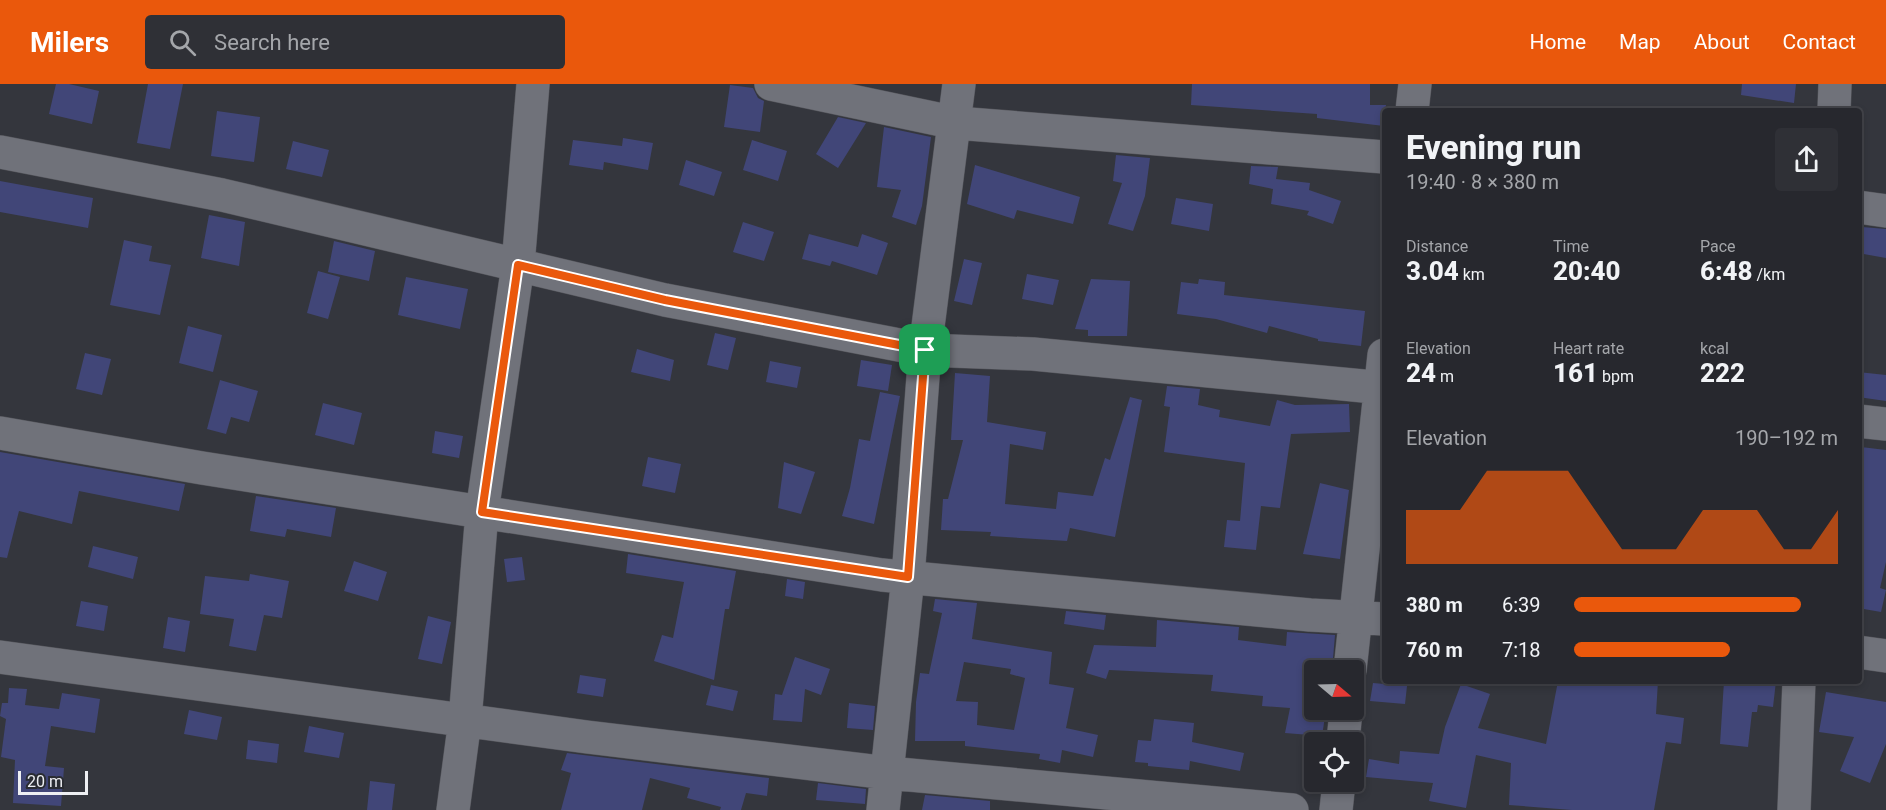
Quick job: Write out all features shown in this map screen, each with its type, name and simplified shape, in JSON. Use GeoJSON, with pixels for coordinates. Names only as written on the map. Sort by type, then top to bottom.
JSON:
{"type":"FeatureCollection","features":[{"type":"Feature","properties":{"kind":"street"},"geometry":{"type":"LineString","coordinates":[[453,810],[465,720],[482,512],[518,265],[533,84]]}},
{"type":"Feature","properties":{"kind":"street"},"geometry":{"type":"LineString","coordinates":[[771,84],[956,123],[1382,157]]}},
{"type":"Feature","properties":{"kind":"street"},"geometry":{"type":"LineString","coordinates":[[883,810],[908,577],[925,350],[956,123],[959,84]]}},
{"type":"Feature","properties":{"kind":"street"},"geometry":{"type":"LineString","coordinates":[[1412,108],[1415,84]]}},
{"type":"Feature","properties":{"kind":"street"},"geometry":{"type":"LineString","coordinates":[[1834,108],[1835,84]]}},
{"type":"Feature","properties":{"kind":"street"},"geometry":{"type":"LineString","coordinates":[[0,152],[222,195],[665,300],[925,350],[1033,354],[1382,388]]}},
{"type":"Feature","properties":{"kind":"street"},"geometry":{"type":"LineString","coordinates":[[1862,208],[1886,211]]}},
{"type":"Feature","properties":{"kind":"street"},"geometry":{"type":"LineString","coordinates":[[1354,660],[1370,618],[1382,406]]}},
{"type":"Feature","properties":{"kind":"street"},"geometry":{"type":"LineString","coordinates":[[1862,421],[1886,424]]}},
{"type":"Feature","properties":{"kind":"street"},"geometry":{"type":"LineString","coordinates":[[0,433],[482,512],[908,577],[1370,618]]}},
{"type":"Feature","properties":{"kind":"street"},"geometry":{"type":"LineString","coordinates":[[1862,653],[1886,656]]}},
{"type":"Feature","properties":{"kind":"street"},"geometry":{"type":"LineString","coordinates":[[0,657],[465,720],[888,773],[1292,810]]}},
{"type":"Feature","properties":{"kind":"street"},"geometry":{"type":"LineString","coordinates":[[1794,810],[1799,684]]}},
{"type":"Feature","properties":{"kind":"street"},"geometry":{"type":"LineString","coordinates":[[1336,810],[1338,792]]}},
{"type":"Feature","properties":{"kind":"building"},"geometry":{"type":"Polygon","coordinates":[[[56,84],[69,84],[99,91],[92,124],[49,114],[56,84]]]}},
{"type":"Feature","properties":{"kind":"building"},"geometry":{"type":"Polygon","coordinates":[[[148,84],[183,84],[170,149],[137,143],[148,84]]]}},
{"type":"Feature","properties":{"kind":"building"},"geometry":{"type":"Polygon","coordinates":[[[1192,84],[1370,84],[1370,105],[1386,105],[1386,108],[1382,108],[1382,126],[1317,118],[1317,114],[1191,105],[1192,84]]]}},
{"type":"Feature","properties":{"kind":"building"},"geometry":{"type":"Polygon","coordinates":[[[1742,84],[1796,84],[1794,103],[1741,95],[1742,84]]]}},
{"type":"Feature","properties":{"kind":"building"},"geometry":{"type":"Polygon","coordinates":[[[730,85],[753,88],[758,98],[764,101],[760,132],[724,127],[730,85]]]}},
{"type":"Feature","properties":{"kind":"building"},"geometry":{"type":"Polygon","coordinates":[[[217,111],[260,117],[254,162],[211,156],[217,111]]]}},
{"type":"Feature","properties":{"kind":"building"},"geometry":{"type":"Polygon","coordinates":[[[838,117],[866,123],[838,168],[816,154],[838,117]]]}},
{"type":"Feature","properties":{"kind":"building"},"geometry":{"type":"Polygon","coordinates":[[[884,127],[931,137],[922,206],[916,225],[892,217],[901,190],[877,187],[884,127]]]}},
{"type":"Feature","properties":{"kind":"building"},"geometry":{"type":"Polygon","coordinates":[[[623,138],[653,143],[648,170],[604,162],[603,170],[569,165],[573,140],[622,146],[623,138]]]}},
{"type":"Feature","properties":{"kind":"building"},"geometry":{"type":"Polygon","coordinates":[[[752,140],[787,151],[778,181],[743,170],[752,140]]]}},
{"type":"Feature","properties":{"kind":"building"},"geometry":{"type":"Polygon","coordinates":[[[293,141],[329,150],[322,177],[286,169],[293,141]]]}},
{"type":"Feature","properties":{"kind":"building"},"geometry":{"type":"Polygon","coordinates":[[[1116,155],[1150,158],[1145,196],[1133,231],[1108,224],[1122,183],[1113,181],[1116,155]]]}},
{"type":"Feature","properties":{"kind":"building"},"geometry":{"type":"Polygon","coordinates":[[[686,160],[722,172],[714,196],[679,185],[686,160]]]}},
{"type":"Feature","properties":{"kind":"building"},"geometry":{"type":"Polygon","coordinates":[[[975,165],[1080,197],[1073,224],[1017,210],[1014,219],[967,204],[975,165]]]}},
{"type":"Feature","properties":{"kind":"building"},"geometry":{"type":"Polygon","coordinates":[[[1251,166],[1278,167],[1276,179],[1310,183],[1309,190],[1341,201],[1333,224],[1307,215],[1309,211],[1271,204],[1273,189],[1249,184],[1251,166]]]}},
{"type":"Feature","properties":{"kind":"building"},"geometry":{"type":"Polygon","coordinates":[[[0,181],[93,198],[88,228],[0,212],[0,181]]]}},
{"type":"Feature","properties":{"kind":"building"},"geometry":{"type":"Polygon","coordinates":[[[1176,198],[1213,204],[1209,231],[1171,224],[1176,198]]]}},
{"type":"Feature","properties":{"kind":"building"},"geometry":{"type":"Polygon","coordinates":[[[209,215],[245,222],[239,266],[201,258],[209,215]]]}},
{"type":"Feature","properties":{"kind":"building"},"geometry":{"type":"Polygon","coordinates":[[[743,222],[774,232],[764,261],[733,252],[743,222]]]}},
{"type":"Feature","properties":{"kind":"building"},"geometry":{"type":"Polygon","coordinates":[[[1862,227],[1886,229],[1886,258],[1862,254],[1862,227]]]}},
{"type":"Feature","properties":{"kind":"building"},"geometry":{"type":"Polygon","coordinates":[[[809,234],[858,247],[862,234],[888,243],[877,275],[832,261],[830,266],[802,259],[809,234]]]}},
{"type":"Feature","properties":{"kind":"building"},"geometry":{"type":"Polygon","coordinates":[[[124,240],[152,246],[149,261],[171,265],[160,315],[110,305],[124,240]]]}},
{"type":"Feature","properties":{"kind":"building"},"geometry":{"type":"Polygon","coordinates":[[[334,241],[375,251],[369,281],[328,272],[334,241]]]}},
{"type":"Feature","properties":{"kind":"building"},"geometry":{"type":"Polygon","coordinates":[[[964,259],[982,263],[972,305],[954,301],[964,259]]]}},
{"type":"Feature","properties":{"kind":"building"},"geometry":{"type":"Polygon","coordinates":[[[318,271],[340,277],[328,319],[307,313],[318,271]]]}},
{"type":"Feature","properties":{"kind":"building"},"geometry":{"type":"Polygon","coordinates":[[[1027,274],[1059,280],[1053,305],[1022,299],[1027,274]]]}},
{"type":"Feature","properties":{"kind":"building"},"geometry":{"type":"Polygon","coordinates":[[[406,277],[468,289],[460,329],[398,315],[406,277]]]}},
{"type":"Feature","properties":{"kind":"building"},"geometry":{"type":"Polygon","coordinates":[[[1091,279],[1130,281],[1127,336],[1088,336],[1088,330],[1075,329],[1091,279]]]}},
{"type":"Feature","properties":{"kind":"building"},"geometry":{"type":"Polygon","coordinates":[[[1199,279],[1225,282],[1224,295],[1365,311],[1361,346],[1318,341],[1318,339],[1269,326],[1267,333],[1216,319],[1177,314],[1181,282],[1198,284],[1199,279]]]}},
{"type":"Feature","properties":{"kind":"building"},"geometry":{"type":"Polygon","coordinates":[[[188,326],[222,335],[213,372],[179,363],[188,326]]]}},
{"type":"Feature","properties":{"kind":"building"},"geometry":{"type":"Polygon","coordinates":[[[715,333],[736,338],[728,370],[707,365],[715,333]]]}},
{"type":"Feature","properties":{"kind":"building"},"geometry":{"type":"Polygon","coordinates":[[[637,349],[674,360],[670,381],[631,372],[637,349]]]}},
{"type":"Feature","properties":{"kind":"building"},"geometry":{"type":"Polygon","coordinates":[[[85,353],[111,359],[102,395],[76,389],[85,353]]]}},
{"type":"Feature","properties":{"kind":"building"},"geometry":{"type":"Polygon","coordinates":[[[861,360],[892,365],[888,391],[857,386],[861,360]]]}},
{"type":"Feature","properties":{"kind":"building"},"geometry":{"type":"Polygon","coordinates":[[[770,361],[801,367],[797,388],[766,382],[770,361]]]}},
{"type":"Feature","properties":{"kind":"building"},"geometry":{"type":"Polygon","coordinates":[[[1862,372],[1886,375],[1886,401],[1862,398],[1862,372]]]}},
{"type":"Feature","properties":{"kind":"building"},"geometry":{"type":"Polygon","coordinates":[[[955,373],[990,376],[987,422],[1046,432],[1043,450],[1010,444],[1005,504],[1056,509],[1058,492],[1093,496],[1105,458],[1110,460],[1130,397],[1142,400],[1115,537],[1070,528],[1067,541],[990,536],[991,532],[941,530],[943,499],[948,499],[963,440],[951,440],[955,373]]]}},
{"type":"Feature","properties":{"kind":"building"},"geometry":{"type":"Polygon","coordinates":[[[220,380],[258,391],[249,422],[231,417],[226,434],[207,429],[220,380]]]}},
{"type":"Feature","properties":{"kind":"building"},"geometry":{"type":"Polygon","coordinates":[[[1167,386],[1200,389],[1198,405],[1220,410],[1219,417],[1270,426],[1277,400],[1295,405],[1349,404],[1350,432],[1291,434],[1280,508],[1261,506],[1256,550],[1224,547],[1227,520],[1240,521],[1245,463],[1164,452],[1170,407],[1164,406],[1167,386]]]}},
{"type":"Feature","properties":{"kind":"building"},"geometry":{"type":"Polygon","coordinates":[[[880,392],[900,396],[874,524],[842,516],[859,439],[870,441],[880,392]]]}},
{"type":"Feature","properties":{"kind":"building"},"geometry":{"type":"Polygon","coordinates":[[[323,403],[362,413],[354,445],[315,435],[323,403]]]}},
{"type":"Feature","properties":{"kind":"building"},"geometry":{"type":"Polygon","coordinates":[[[435,431],[463,436],[459,458],[432,453],[435,431]]]}},
{"type":"Feature","properties":{"kind":"building"},"geometry":{"type":"Polygon","coordinates":[[[1862,447],[1886,450],[1886,562],[1880,588],[1886,590],[1881,612],[1862,609],[1862,447]]]}},
{"type":"Feature","properties":{"kind":"building"},"geometry":{"type":"Polygon","coordinates":[[[0,452],[185,484],[179,511],[79,491],[72,524],[19,511],[7,558],[0,557],[0,452]]]}},
{"type":"Feature","properties":{"kind":"building"},"geometry":{"type":"Polygon","coordinates":[[[648,457],[681,464],[675,493],[642,486],[648,457]]]}},
{"type":"Feature","properties":{"kind":"building"},"geometry":{"type":"Polygon","coordinates":[[[784,462],[815,472],[801,514],[778,508],[784,462]]]}},
{"type":"Feature","properties":{"kind":"building"},"geometry":{"type":"Polygon","coordinates":[[[1320,483],[1349,490],[1340,559],[1303,554],[1320,483]]]}},
{"type":"Feature","properties":{"kind":"building"},"geometry":{"type":"Polygon","coordinates":[[[256,496],[336,508],[331,537],[287,529],[285,537],[250,531],[256,496]]]}},
{"type":"Feature","properties":{"kind":"building"},"geometry":{"type":"Polygon","coordinates":[[[93,546],[138,557],[133,579],[88,567],[93,546]]]}},
{"type":"Feature","properties":{"kind":"building"},"geometry":{"type":"Polygon","coordinates":[[[628,554],[736,571],[729,609],[725,609],[714,680],[654,661],[662,635],[673,638],[684,582],[626,573],[628,554]]]}},
{"type":"Feature","properties":{"kind":"building"},"geometry":{"type":"Polygon","coordinates":[[[522,557],[525,580],[507,582],[504,559],[522,557]]]}},
{"type":"Feature","properties":{"kind":"building"},"geometry":{"type":"Polygon","coordinates":[[[354,561],[387,572],[378,601],[344,591],[354,561]]]}},
{"type":"Feature","properties":{"kind":"building"},"geometry":{"type":"Polygon","coordinates":[[[250,574],[289,581],[282,618],[264,615],[256,651],[229,646],[234,619],[200,614],[205,576],[249,581],[250,574]]]}},
{"type":"Feature","properties":{"kind":"building"},"geometry":{"type":"Polygon","coordinates":[[[787,579],[805,582],[803,599],[785,596],[787,579]]]}},
{"type":"Feature","properties":{"kind":"building"},"geometry":{"type":"Polygon","coordinates":[[[935,599],[977,603],[972,639],[1052,652],[1049,684],[1074,688],[1066,728],[1098,735],[1093,757],[1062,750],[1060,763],[1039,759],[1040,754],[965,746],[965,741],[915,741],[916,702],[920,673],[929,674],[942,613],[933,611],[935,599]],[[964,662],[956,701],[978,702],[977,725],[1014,730],[1025,678],[1010,674],[1011,669],[964,662]]]}},
{"type":"Feature","properties":{"kind":"building"},"geometry":{"type":"Polygon","coordinates":[[[81,601],[108,606],[104,631],[76,626],[81,601]]]}},
{"type":"Feature","properties":{"kind":"building"},"geometry":{"type":"Polygon","coordinates":[[[1066,611],[1106,615],[1104,630],[1064,624],[1066,611]]]}},
{"type":"Feature","properties":{"kind":"building"},"geometry":{"type":"Polygon","coordinates":[[[428,616],[451,622],[442,664],[418,659],[428,616]]]}},
{"type":"Feature","properties":{"kind":"building"},"geometry":{"type":"Polygon","coordinates":[[[168,617],[190,621],[185,652],[163,648],[168,617]]]}},
{"type":"Feature","properties":{"kind":"building"},"geometry":{"type":"Polygon","coordinates":[[[1157,620],[1239,627],[1238,640],[1286,646],[1287,632],[1335,635],[1333,660],[1304,660],[1304,720],[1324,720],[1323,732],[1304,732],[1304,735],[1285,733],[1290,708],[1262,706],[1263,696],[1211,691],[1213,675],[1109,670],[1106,679],[1086,673],[1094,645],[1156,647],[1157,620]]]}},
{"type":"Feature","properties":{"kind":"building"},"geometry":{"type":"Polygon","coordinates":[[[795,657],[830,669],[821,695],[805,689],[802,722],[773,720],[775,694],[782,695],[795,657]]]}},
{"type":"Feature","properties":{"kind":"building"},"geometry":{"type":"Polygon","coordinates":[[[580,675],[606,679],[603,697],[577,693],[580,675]]]}},
{"type":"Feature","properties":{"kind":"building"},"geometry":{"type":"Polygon","coordinates":[[[1373,683],[1407,686],[1405,704],[1370,701],[1373,683]]]}},
{"type":"Feature","properties":{"kind":"building"},"geometry":{"type":"Polygon","coordinates":[[[1461,684],[1490,694],[1478,728],[1546,744],[1557,684],[1658,684],[1656,714],[1684,718],[1681,744],[1666,742],[1654,810],[1572,810],[1509,805],[1511,763],[1476,755],[1466,808],[1429,801],[1433,783],[1366,777],[1369,759],[1399,764],[1400,751],[1439,754],[1445,727],[1461,684]]]}},
{"type":"Feature","properties":{"kind":"building"},"geometry":{"type":"Polygon","coordinates":[[[1724,684],[1776,684],[1773,707],[1758,705],[1757,712],[1752,712],[1748,747],[1720,744],[1724,684]]]}},
{"type":"Feature","properties":{"kind":"building"},"geometry":{"type":"Polygon","coordinates":[[[711,685],[738,691],[733,711],[706,705],[711,685]]]}},
{"type":"Feature","properties":{"kind":"building"},"geometry":{"type":"Polygon","coordinates":[[[9,688],[27,689],[25,705],[59,709],[62,693],[100,699],[95,733],[51,726],[45,766],[64,768],[61,806],[13,803],[15,760],[1,757],[6,719],[0,716],[2,703],[8,703],[9,688]]]}},
{"type":"Feature","properties":{"kind":"building"},"geometry":{"type":"Polygon","coordinates":[[[1826,692],[1886,702],[1886,744],[1870,783],[1840,771],[1854,737],[1819,732],[1826,692]]]}},
{"type":"Feature","properties":{"kind":"building"},"geometry":{"type":"Polygon","coordinates":[[[849,703],[875,706],[873,730],[847,728],[849,703]]]}},
{"type":"Feature","properties":{"kind":"building"},"geometry":{"type":"Polygon","coordinates":[[[189,710],[222,717],[217,740],[184,734],[189,710]]]}},
{"type":"Feature","properties":{"kind":"building"},"geometry":{"type":"Polygon","coordinates":[[[1154,719],[1194,723],[1192,742],[1244,753],[1240,771],[1190,761],[1189,770],[1148,766],[1148,763],[1135,762],[1138,740],[1151,741],[1154,719]]]}},
{"type":"Feature","properties":{"kind":"building"},"geometry":{"type":"Polygon","coordinates":[[[309,726],[344,733],[339,758],[304,752],[309,726]]]}},
{"type":"Feature","properties":{"kind":"building"},"geometry":{"type":"Polygon","coordinates":[[[248,740],[279,744],[277,763],[246,759],[248,740]]]}},
{"type":"Feature","properties":{"kind":"building"},"geometry":{"type":"Polygon","coordinates":[[[567,753],[769,778],[767,796],[746,793],[741,810],[720,810],[721,807],[687,798],[690,788],[650,778],[642,810],[561,810],[571,773],[561,770],[567,753]]]}},
{"type":"Feature","properties":{"kind":"building"},"geometry":{"type":"Polygon","coordinates":[[[370,781],[395,784],[392,810],[367,810],[370,781]]]}},
{"type":"Feature","properties":{"kind":"building"},"geometry":{"type":"Polygon","coordinates":[[[818,783],[866,789],[865,804],[816,800],[818,783]]]}},
{"type":"Feature","properties":{"kind":"building"},"geometry":{"type":"Polygon","coordinates":[[[925,795],[990,801],[990,810],[922,810],[925,795]]]}},
{"type":"Feature","properties":{"kind":"route"},"geometry":{"type":"LineString","coordinates":[[518,265],[665,300],[925,350],[908,577],[882,575],[482,512],[518,265]]}}]}
